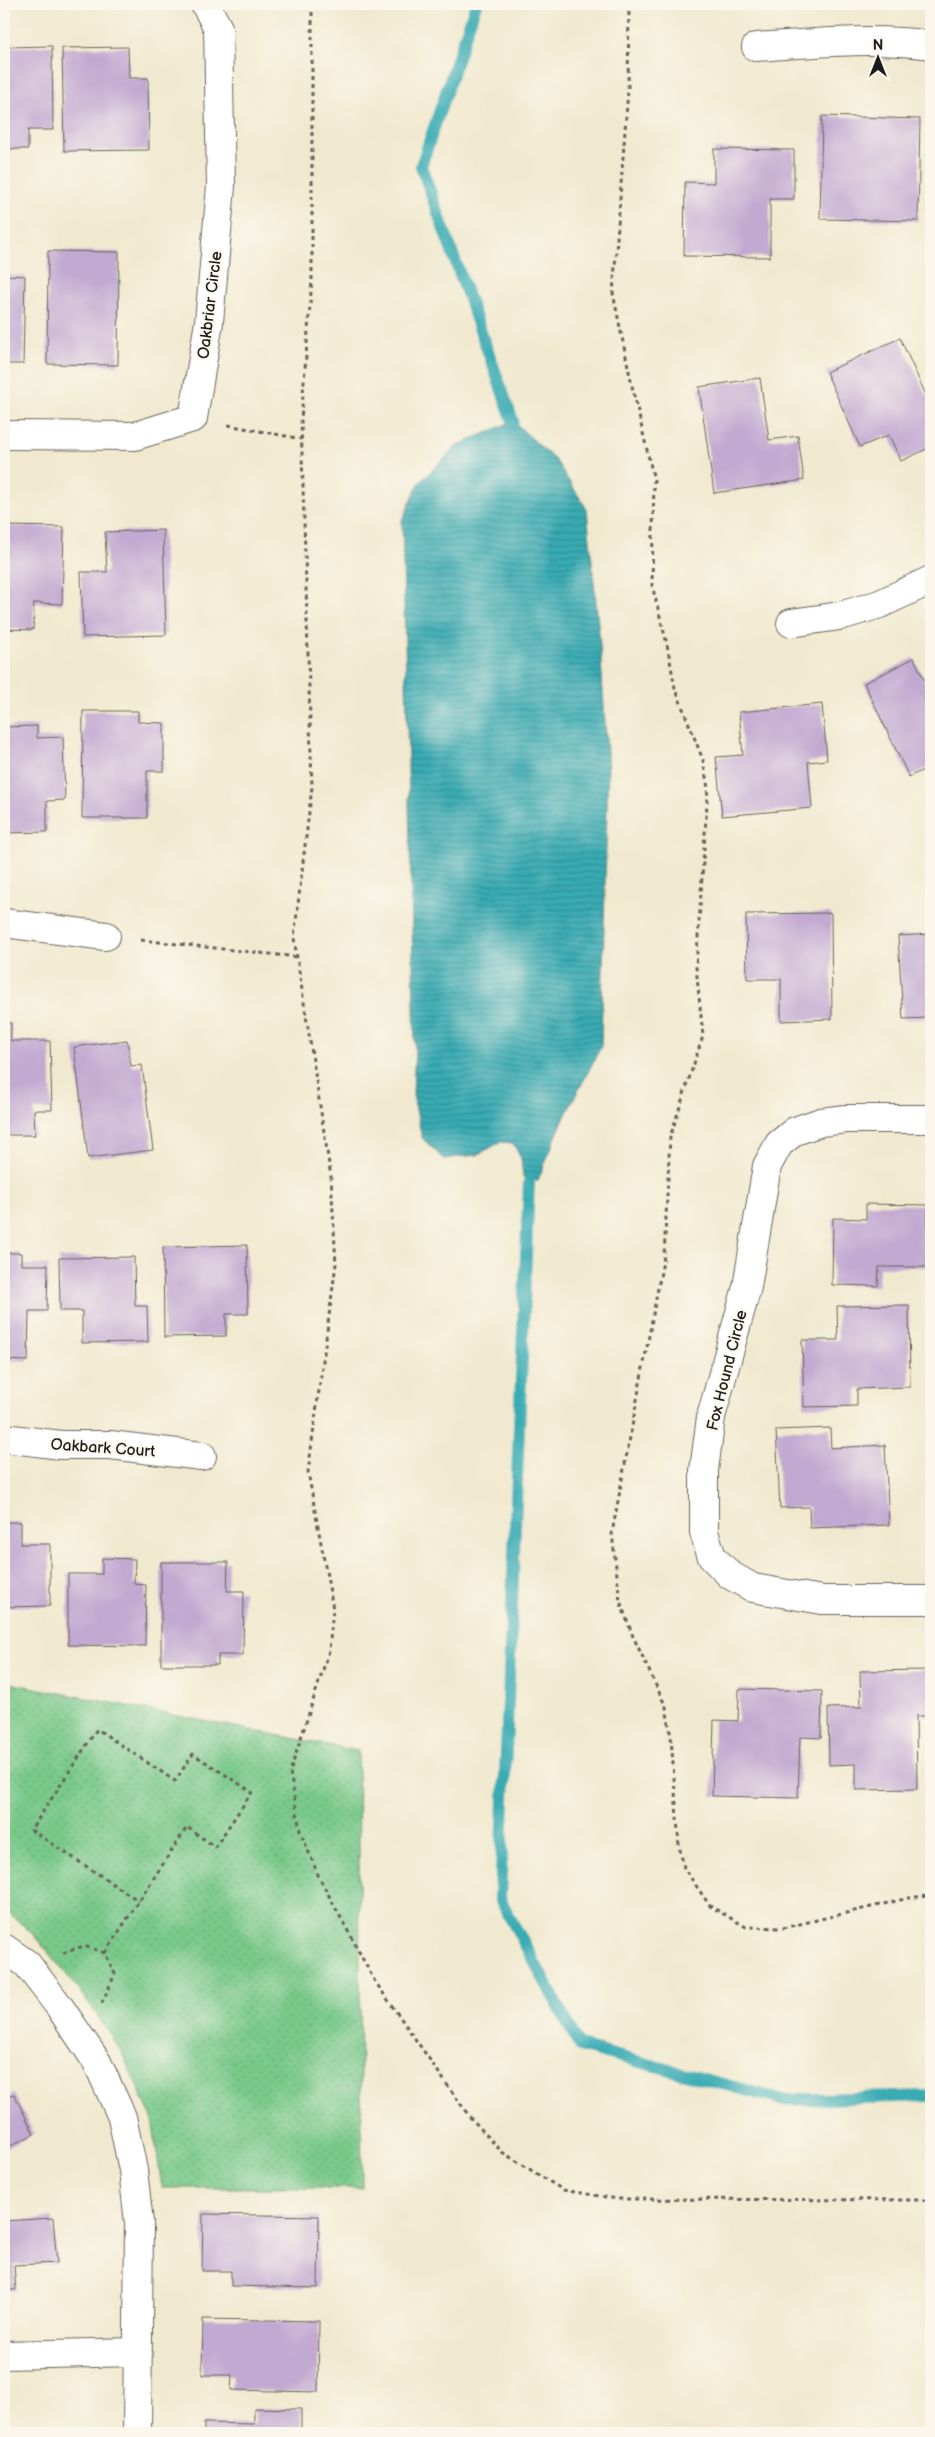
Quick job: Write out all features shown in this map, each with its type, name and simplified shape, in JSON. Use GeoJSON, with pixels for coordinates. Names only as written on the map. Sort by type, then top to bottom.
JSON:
{"type":"FeatureCollection","features":[{"type":"Feature","properties":{"kind":"street","name":"Oakbriar Circle"},"geometry":{"type":"LineString","coordinates":[[192,418],[209,322],[221,186],[218,28],[205,4]]}},
{"type":"Feature","properties":{"kind":"street"},"geometry":{"type":"LineString","coordinates":[[756,47],[832,42],[888,42],[931,45]]}},
{"type":"Feature","properties":{"kind":"street"},"geometry":{"type":"LineString","coordinates":[[4,435],[135,436],[192,418]]}},
{"type":"Feature","properties":{"kind":"street"},"geometry":{"type":"LineString","coordinates":[[791,624],[840,616],[880,604],[931,580]]}},
{"type":"Feature","properties":{"kind":"street"},"geometry":{"type":"LineString","coordinates":[[4,924],[106,936]]}},
{"type":"Feature","properties":{"kind":"street","name":"Fox Hound Circle"},"geometry":{"type":"LineString","coordinates":[[931,1119],[846,1119],[821,1122],[795,1131],[779,1144],[767,1166],[747,1287],[711,1417],[704,1470],[704,1532],[712,1557],[730,1575],[753,1588],[822,1600],[931,1600]]}},
{"type":"Feature","properties":{"kind":"street","name":"Oakbark Court"},"geometry":{"type":"LineString","coordinates":[[4,1438],[61,1445],[110,1445],[202,1456]]}},
{"type":"Feature","properties":{"kind":"street"},"geometry":{"type":"LineString","coordinates":[[4,1948],[27,1964],[97,2062],[122,2117],[133,2170],[139,2223],[137,2433]]}},
{"type":"Feature","properties":{"kind":"street"},"geometry":{"type":"LineString","coordinates":[[4,2355],[137,2352]]}},
{"type":"Feature","properties":{"kind":"path"},"geometry":{"type":"LineString","coordinates":[[312,4],[312,280],[301,420],[312,787],[294,938],[331,1178],[336,1264],[308,1472],[333,1609],[329,1651],[290,1772],[300,1831],[319,1876],[374,1980],[469,2116],[502,2152],[563,2190],[618,2199],[931,2200]]}},
{"type":"Feature","properties":{"kind":"path"},"geometry":{"type":"LineString","coordinates":[[629,4],[628,90],[613,293],[654,480],[652,585],[667,644],[675,688],[703,760],[708,788],[696,967],[703,1036],[670,1137],[664,1256],[612,1532],[620,1601],[632,1634],[666,1707],[671,1737],[680,1846],[684,1868],[710,1906],[746,1927],[783,1928],[913,1896],[931,1896]]}},
{"type":"Feature","properties":{"kind":"path"},"geometry":{"type":"LineString","coordinates":[[192,418],[301,439]]}},
{"type":"Feature","properties":{"kind":"path"},"geometry":{"type":"LineString","coordinates":[[106,936],[297,957]]}},
{"type":"Feature","properties":{"kind":"path"},"geometry":{"type":"LineString","coordinates":[[105,1953],[187,1828],[215,1847],[252,1792],[192,1754],[175,1780],[97,1729],[31,1830],[139,1901]]}},
{"type":"Feature","properties":{"kind":"path"},"geometry":{"type":"LineString","coordinates":[[27,1964],[84,1946],[105,1953],[115,1974],[102,2004],[96,2010]]}},
{"type":"Feature","properties":{"kind":"green space"},"geometry":{"type":"Polygon","coordinates":[[[4,1682],[358,1751],[362,2188],[162,2188],[152,2118],[120,2049],[82,1993],[31,1932],[4,1909],[4,1682]]]}},
{"type":"Feature","properties":{"kind":"water"},"geometry":{"type":"Polygon","coordinates":[[[513,421],[556,461],[587,509],[600,644],[608,768],[601,1047],[563,1120],[538,1180],[529,1182],[523,1177],[521,1158],[513,1143],[501,1142],[477,1155],[443,1159],[422,1138],[413,1095],[415,1045],[402,521],[419,483],[457,446],[513,421]]]}},
{"type":"Feature","properties":{"kind":"building"},"geometry":{"type":"Polygon","coordinates":[[[52,46],[53,130],[28,130],[28,149],[4,149],[4,47],[52,46]]]}},
{"type":"Feature","properties":{"kind":"building"},"geometry":{"type":"Polygon","coordinates":[[[128,47],[129,78],[148,78],[149,150],[64,151],[62,48],[128,47]]]}},
{"type":"Feature","properties":{"kind":"building"},"geometry":{"type":"Polygon","coordinates":[[[822,116],[920,119],[918,221],[820,219],[822,116]]]}},
{"type":"Feature","properties":{"kind":"building"},"geometry":{"type":"Polygon","coordinates":[[[714,149],[794,150],[794,199],[770,199],[770,257],[684,256],[685,182],[714,183],[714,149]]]}},
{"type":"Feature","properties":{"kind":"building"},"geometry":{"type":"Polygon","coordinates":[[[48,251],[119,252],[118,365],[47,364],[48,251]]]}},
{"type":"Feature","properties":{"kind":"building"},"geometry":{"type":"Polygon","coordinates":[[[4,275],[25,276],[23,364],[4,364],[4,275]]]}},
{"type":"Feature","properties":{"kind":"building"},"geometry":{"type":"Polygon","coordinates":[[[900,338],[926,395],[931,392],[931,447],[901,461],[889,435],[860,447],[826,372],[900,338]]]}},
{"type":"Feature","properties":{"kind":"building"},"geometry":{"type":"Polygon","coordinates":[[[760,378],[769,440],[798,436],[804,480],[714,493],[699,387],[760,378]]]}},
{"type":"Feature","properties":{"kind":"building"},"geometry":{"type":"Polygon","coordinates":[[[4,526],[64,527],[62,604],[34,603],[33,630],[4,629],[4,526]]]}},
{"type":"Feature","properties":{"kind":"building"},"geometry":{"type":"Polygon","coordinates":[[[163,530],[166,635],[83,637],[81,572],[107,572],[105,532],[163,530]]]}},
{"type":"Feature","properties":{"kind":"building"},"geometry":{"type":"Polygon","coordinates":[[[914,658],[928,688],[931,686],[931,766],[909,777],[864,683],[914,658]]]}},
{"type":"Feature","properties":{"kind":"building"},"geometry":{"type":"Polygon","coordinates":[[[822,704],[827,760],[808,762],[812,808],[722,816],[716,757],[743,755],[739,712],[822,704]]]}},
{"type":"Feature","properties":{"kind":"building"},"geometry":{"type":"Polygon","coordinates":[[[83,711],[138,711],[138,722],[164,723],[164,771],[147,771],[147,818],[82,818],[83,711]]]}},
{"type":"Feature","properties":{"kind":"building"},"geometry":{"type":"Polygon","coordinates":[[[37,726],[37,738],[63,737],[65,800],[47,801],[47,832],[4,833],[4,727],[37,726]]]}},
{"type":"Feature","properties":{"kind":"building"},"geometry":{"type":"Polygon","coordinates":[[[831,913],[832,1019],[781,1021],[781,979],[747,979],[746,914],[831,913]]]}},
{"type":"Feature","properties":{"kind":"building"},"geometry":{"type":"Polygon","coordinates":[[[931,934],[931,1041],[929,1041],[928,1018],[903,1019],[898,936],[931,934]]]}},
{"type":"Feature","properties":{"kind":"building"},"geometry":{"type":"Polygon","coordinates":[[[4,1023],[11,1023],[11,1041],[50,1041],[52,1110],[34,1110],[35,1135],[4,1135],[4,1023]]]}},
{"type":"Feature","properties":{"kind":"building"},"geometry":{"type":"Polygon","coordinates":[[[127,1040],[131,1066],[142,1065],[153,1150],[88,1158],[74,1047],[127,1040]]]}},
{"type":"Feature","properties":{"kind":"building"},"geometry":{"type":"Polygon","coordinates":[[[866,1204],[928,1205],[927,1267],[879,1267],[878,1286],[832,1285],[833,1218],[866,1219],[866,1204]]]}},
{"type":"Feature","properties":{"kind":"building"},"geometry":{"type":"Polygon","coordinates":[[[247,1245],[248,1314],[226,1314],[226,1336],[164,1337],[163,1247],[247,1245]]]}},
{"type":"Feature","properties":{"kind":"building"},"geometry":{"type":"Polygon","coordinates":[[[4,1253],[21,1253],[21,1265],[48,1265],[47,1311],[29,1311],[28,1361],[4,1360],[4,1253]]]}},
{"type":"Feature","properties":{"kind":"building"},"geometry":{"type":"Polygon","coordinates":[[[134,1257],[135,1306],[147,1306],[148,1342],[82,1343],[82,1311],[60,1311],[59,1258],[134,1257]]]}},
{"type":"Feature","properties":{"kind":"building"},"geometry":{"type":"Polygon","coordinates":[[[909,1305],[910,1387],[857,1389],[857,1406],[804,1407],[802,1340],[838,1340],[837,1306],[909,1305]]]}},
{"type":"Feature","properties":{"kind":"building"},"geometry":{"type":"Polygon","coordinates":[[[830,1428],[831,1448],[885,1445],[889,1525],[810,1528],[809,1507],[780,1508],[776,1430],[830,1428]]]}},
{"type":"Feature","properties":{"kind":"building"},"geometry":{"type":"Polygon","coordinates":[[[4,1522],[21,1522],[21,1544],[50,1544],[50,1606],[4,1607],[4,1522]]]}},
{"type":"Feature","properties":{"kind":"building"},"geometry":{"type":"Polygon","coordinates":[[[102,1558],[135,1559],[134,1584],[146,1585],[145,1646],[68,1645],[68,1574],[102,1574],[102,1558]]]}},
{"type":"Feature","properties":{"kind":"building"},"geometry":{"type":"Polygon","coordinates":[[[161,1562],[228,1562],[227,1591],[244,1591],[243,1655],[218,1655],[218,1665],[161,1665],[161,1562]]]}},
{"type":"Feature","properties":{"kind":"building"},"geometry":{"type":"Polygon","coordinates":[[[931,1670],[931,1716],[916,1716],[917,1789],[856,1790],[856,1764],[829,1765],[828,1708],[861,1707],[860,1671],[931,1670]]]}},
{"type":"Feature","properties":{"kind":"building"},"geometry":{"type":"Polygon","coordinates":[[[739,1689],[822,1691],[821,1738],[800,1737],[798,1798],[712,1796],[714,1720],[738,1721],[739,1689]]]}},
{"type":"Feature","properties":{"kind":"building"},"geometry":{"type":"Polygon","coordinates":[[[14,2094],[34,2134],[4,2149],[4,2099],[14,2094]]]}},
{"type":"Feature","properties":{"kind":"building"},"geometry":{"type":"Polygon","coordinates":[[[203,2214],[319,2216],[318,2288],[231,2286],[231,2271],[202,2271],[203,2214]]]}},
{"type":"Feature","properties":{"kind":"building"},"geometry":{"type":"Polygon","coordinates":[[[53,2218],[57,2263],[14,2265],[16,2290],[4,2290],[4,2221],[53,2218]]]}},
{"type":"Feature","properties":{"kind":"building"},"geometry":{"type":"Polygon","coordinates":[[[203,2319],[319,2321],[318,2392],[231,2390],[232,2375],[202,2375],[203,2319]]]}},
{"type":"Feature","properties":{"kind":"building"},"geometry":{"type":"Polygon","coordinates":[[[254,2408],[301,2409],[301,2433],[204,2433],[204,2423],[254,2424],[254,2408]]]}},
{"type":"Feature","properties":{"kind":"waterway"},"geometry":{"type":"LineString","coordinates":[[476,4],[421,166],[513,421]]}},
{"type":"Feature","properties":{"kind":"waterway"},"geometry":{"type":"LineString","coordinates":[[529,1182],[500,1899],[580,2046],[783,2100],[931,2096]]}}]}
